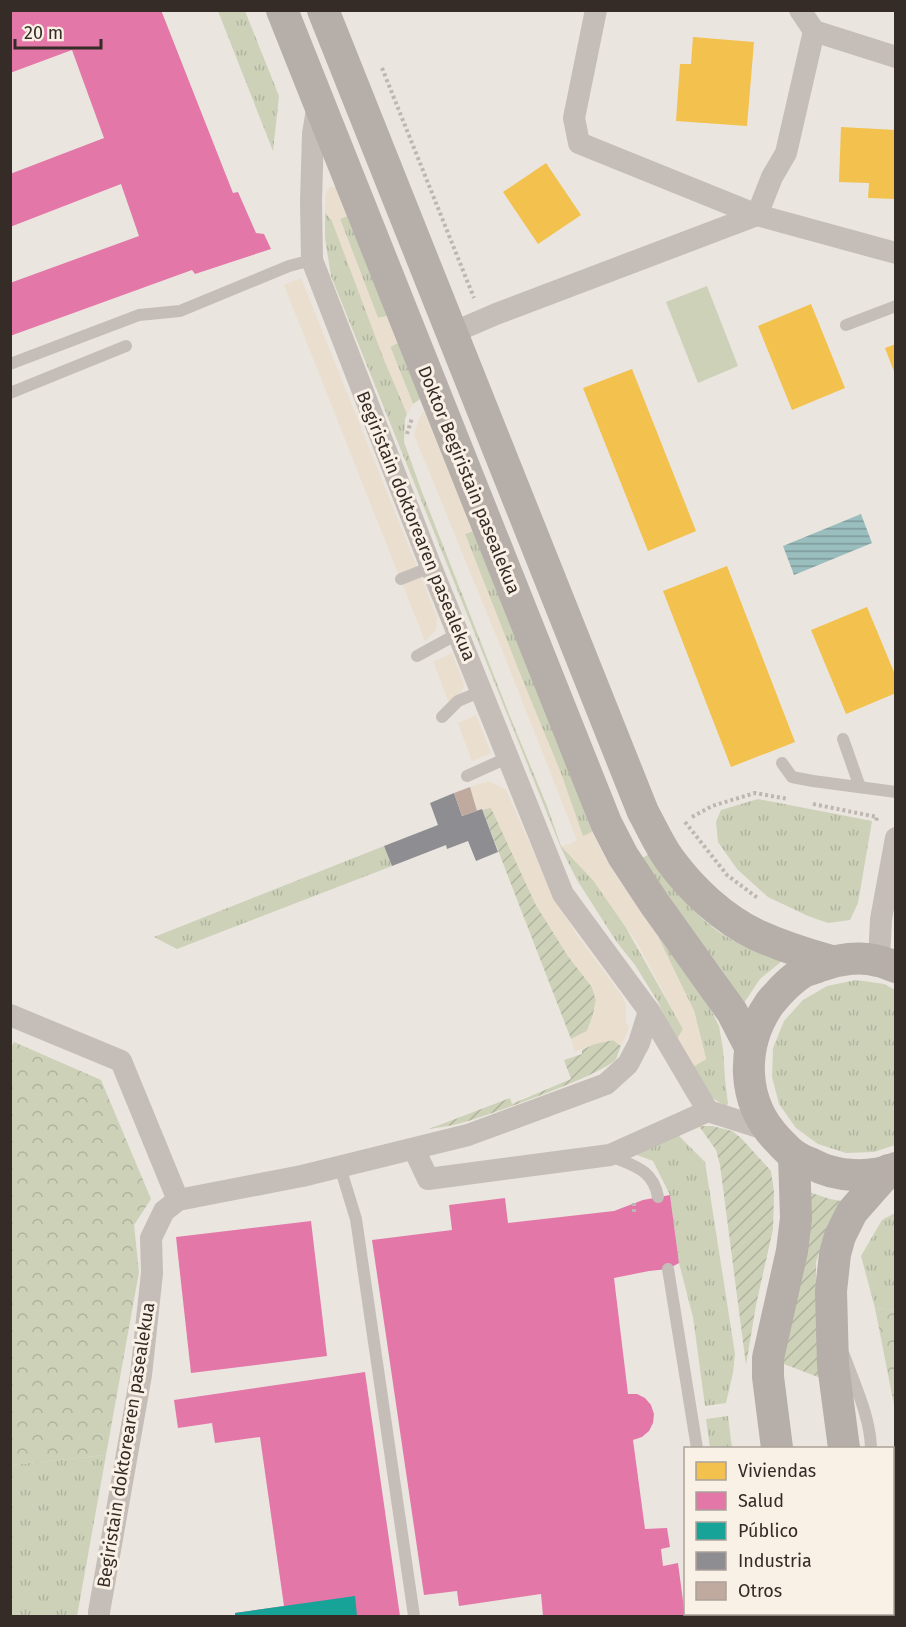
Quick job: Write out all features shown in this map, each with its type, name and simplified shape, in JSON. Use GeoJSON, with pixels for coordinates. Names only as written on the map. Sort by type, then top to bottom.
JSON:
{"type":"FeatureCollection","features":[{"type":"Feature","properties":{"kind":"main road"},"geometry":{"type":"LineString","coordinates":[[282,10],[318,101]]}},
{"type":"Feature","properties":{"kind":"main road"},"geometry":{"type":"LineString","coordinates":[[323,10],[644,812],[657,839],[687,882],[728,918],[755,934],[831,962]]}},
{"type":"Feature","properties":{"kind":"main road","name":"Doktor Begiristain pasealekua"},"geometry":{"type":"LineString","coordinates":[[318,101],[606,823],[623,856],[654,903],[732,1012],[750,1047]]}},
{"type":"Feature","properties":{"kind":"main road"},"geometry":{"type":"LineString","coordinates":[[777,1447],[768,1377],[768,1358],[792,1251],[796,1218],[794,1167],[768,1130],[758,1111],[751,1090],[748,1068],[750,1047],[760,1017],[778,992],[802,973],[831,962],[855,958],[887,964]]}},
{"type":"Feature","properties":{"kind":"main road"},"geometry":{"type":"LineString","coordinates":[[794,1167],[856,1176],[892,1169]]}},
{"type":"Feature","properties":{"kind":"main road"},"geometry":{"type":"LineString","coordinates":[[844,1447],[833,1365],[831,1291],[835,1254],[840,1236],[852,1212],[892,1169]]}},
{"type":"Feature","properties":{"kind":"street"},"geometry":{"type":"LineString","coordinates":[[596,10],[574,118],[579,143],[757,215],[896,253]]}},
{"type":"Feature","properties":{"kind":"street"},"geometry":{"type":"LineString","coordinates":[[800,10],[814,32],[896,57]]}},
{"type":"Feature","properties":{"kind":"street"},"geometry":{"type":"LineString","coordinates":[[452,333],[496,314],[757,215],[772,177],[786,153],[814,32]]}},
{"type":"Feature","properties":{"kind":"street","name":"Begiristain doktorearen pasealekua"},"geometry":{"type":"LineString","coordinates":[[318,101],[313,134],[312,260],[431,567],[563,894],[649,1011],[708,1111]]}},
{"type":"Feature","properties":{"kind":"street"},"geometry":{"type":"LineString","coordinates":[[887,964],[880,919],[896,838]]}},
{"type":"Feature","properties":{"kind":"street"},"geometry":{"type":"LineString","coordinates":[[10,1015],[121,1061],[178,1200],[340,1167],[413,1143],[468,1135],[606,1084],[628,1064],[639,1044],[649,1011]]}},
{"type":"Feature","properties":{"kind":"street"},"geometry":{"type":"LineString","coordinates":[[413,1143],[428,1179],[610,1155],[708,1111],[768,1130]]}},
{"type":"Feature","properties":{"kind":"street","name":"Begiristain doktorearen pasealekua"},"geometry":{"type":"LineString","coordinates":[[99,1617],[141,1375],[152,1273],[151,1238],[164,1211],[178,1200]]}},
{"type":"Feature","properties":{"kind":"lane"},"geometry":{"type":"LineString","coordinates":[[10,364],[140,315],[180,311],[290,266],[312,260]]}},
{"type":"Feature","properties":{"kind":"lane"},"geometry":{"type":"LineString","coordinates":[[846,325],[896,306]]}},
{"type":"Feature","properties":{"kind":"lane"},"geometry":{"type":"LineString","coordinates":[[10,393],[126,346]]}},
{"type":"Feature","properties":{"kind":"lane"},"geometry":{"type":"LineString","coordinates":[[401,579],[431,567]]}},
{"type":"Feature","properties":{"kind":"lane"},"geometry":{"type":"LineString","coordinates":[[417,656],[459,633]]}},
{"type":"Feature","properties":{"kind":"lane"},"geometry":{"type":"LineString","coordinates":[[442,717],[458,701],[482,691]]}},
{"type":"Feature","properties":{"kind":"lane"},"geometry":{"type":"LineString","coordinates":[[843,739],[860,787]]}},
{"type":"Feature","properties":{"kind":"lane"},"geometry":{"type":"LineString","coordinates":[[467,776],[509,757]]}},
{"type":"Feature","properties":{"kind":"lane"},"geometry":{"type":"LineString","coordinates":[[782,763],[792,777],[896,792]]}},
{"type":"Feature","properties":{"kind":"lane"},"geometry":{"type":"LineString","coordinates":[[610,1155],[644,1170],[656,1184],[658,1197]]}},
{"type":"Feature","properties":{"kind":"lane"},"geometry":{"type":"LineString","coordinates":[[340,1167],[356,1218],[414,1617]]}},
{"type":"Feature","properties":{"kind":"lane"},"geometry":{"type":"LineString","coordinates":[[782,1235],[794,1167]]}},
{"type":"Feature","properties":{"kind":"lane"},"geometry":{"type":"LineString","coordinates":[[668,1269],[697,1447]]}},
{"type":"Feature","properties":{"kind":"lane"},"geometry":{"type":"LineString","coordinates":[[832,1326],[863,1407],[871,1447]]}},
{"type":"Feature","properties":{"kind":"path"},"geometry":{"type":"LineString","coordinates":[[380,65],[473,295]]}},
{"type":"Feature","properties":{"kind":"path"},"geometry":{"type":"LineString","coordinates":[[693,818],[711,806],[755,793],[788,799]]}},
{"type":"Feature","properties":{"kind":"path"},"geometry":{"type":"LineString","coordinates":[[810,804],[877,817],[874,829]]}},
{"type":"Feature","properties":{"kind":"path"},"geometry":{"type":"LineString","coordinates":[[685,822],[727,875],[762,901]]}},
{"type":"Feature","properties":{"kind":"path"},"geometry":{"type":"LineString","coordinates":[[634,1203],[634,1212]]}},
{"type":"Feature","properties":{"kind":"green space"},"geometry":{"type":"Polygon","coordinates":[[[218,11],[245,11],[279,96],[273,151],[218,11]]]}},
{"type":"Feature","properties":{"kind":"green space"},"geometry":{"type":"Polygon","coordinates":[[[325,212],[332,221],[407,414],[404,442],[422,492],[561,846],[593,880],[625,926],[683,1029],[675,1043],[658,1002],[577,880],[561,848],[331,276],[325,238],[325,212]]]}},
{"type":"Feature","properties":{"kind":"green space"},"geometry":{"type":"Polygon","coordinates":[[[347,216],[388,316],[378,318],[340,219],[347,216]]]}},
{"type":"Feature","properties":{"kind":"green space"},"geometry":{"type":"Polygon","coordinates":[[[707,286],[738,366],[698,383],[666,302],[707,286]]]}},
{"type":"Feature","properties":{"kind":"green space"},"geometry":{"type":"Polygon","coordinates":[[[398,343],[420,399],[413,404],[390,346],[398,343]]]}},
{"type":"Feature","properties":{"kind":"green space"},"geometry":{"type":"Polygon","coordinates":[[[473,531],[592,832],[583,837],[465,534],[473,531]]]}},
{"type":"Feature","properties":{"kind":"green space"},"geometry":{"type":"Polygon","coordinates":[[[758,799],[872,821],[858,903],[850,920],[828,923],[808,916],[768,897],[737,869],[718,842],[716,822],[721,810],[758,799]]]}},
{"type":"Feature","properties":{"kind":"green space"},"geometry":{"type":"Polygon","coordinates":[[[491,807],[536,905],[568,956],[592,987],[596,1000],[587,1031],[571,1039],[482,809],[491,807]]]}},
{"type":"Feature","properties":{"kind":"green space"},"geometry":{"type":"Polygon","coordinates":[[[384,846],[392,866],[177,949],[154,937],[384,846]]]}},
{"type":"Feature","properties":{"kind":"green space"},"geometry":{"type":"Polygon","coordinates":[[[649,854],[682,897],[711,926],[744,946],[782,961],[760,979],[744,1003],[642,858],[649,854]]]}},
{"type":"Feature","properties":{"kind":"green space"},"geometry":{"type":"Polygon","coordinates":[[[658,937],[707,1002],[719,1026],[728,1104],[725,1107],[709,1095],[691,1068],[706,1059],[694,1011],[658,937]]]}},
{"type":"Feature","properties":{"kind":"green space"},"geometry":{"type":"Polygon","coordinates":[[[856,980],[884,984],[895,990],[895,1145],[874,1152],[846,1153],[818,1144],[796,1128],[779,1104],[772,1077],[773,1048],[784,1021],[803,1000],[827,986],[856,980]]]}},
{"type":"Feature","properties":{"kind":"green space"},"geometry":{"type":"Polygon","coordinates":[[[613,1040],[621,1046],[616,1059],[590,1075],[494,1112],[457,1124],[429,1129],[510,1098],[512,1104],[571,1079],[564,1060],[582,1054],[582,1050],[594,1044],[613,1040]]]}},
{"type":"Feature","properties":{"kind":"green space"},"geometry":{"type":"Polygon","coordinates":[[[14,1042],[101,1080],[151,1199],[134,1225],[139,1272],[106,1455],[11,1465],[10,1049],[14,1042]]]}},
{"type":"Feature","properties":{"kind":"green space"},"geometry":{"type":"Polygon","coordinates":[[[699,1126],[712,1126],[732,1131],[771,1171],[774,1192],[773,1229],[756,1305],[746,1365],[720,1165],[716,1150],[699,1126]]]}},
{"type":"Feature","properties":{"kind":"green space"},"geometry":{"type":"Polygon","coordinates":[[[676,1133],[705,1162],[735,1354],[726,1403],[705,1406],[693,1317],[679,1263],[670,1195],[653,1161],[634,1154],[676,1133]]]}},
{"type":"Feature","properties":{"kind":"green space"},"geometry":{"type":"Polygon","coordinates":[[[806,1191],[841,1201],[827,1226],[816,1262],[826,1380],[776,1361],[806,1191]]]}},
{"type":"Feature","properties":{"kind":"green space"},"geometry":{"type":"Polygon","coordinates":[[[895,1213],[895,1310],[875,1308],[861,1256],[882,1220],[895,1213]]]}},
{"type":"Feature","properties":{"kind":"green space"},"geometry":{"type":"Polygon","coordinates":[[[875,1308],[895,1310],[895,1410],[875,1308]]]}},
{"type":"Feature","properties":{"kind":"green space"},"geometry":{"type":"Polygon","coordinates":[[[728,1416],[732,1447],[710,1447],[706,1419],[728,1416]]]}},
{"type":"Feature","properties":{"kind":"green space"},"geometry":{"type":"Polygon","coordinates":[[[106,1455],[77,1616],[11,1616],[10,1465],[106,1455]]]}},
{"type":"Feature","properties":{"kind":"shaded area"},"geometry":{"type":"Polygon","coordinates":[[[330,187],[337,189],[347,216],[340,219],[378,318],[388,316],[398,343],[390,347],[413,404],[407,414],[384,360],[332,221],[325,212],[326,193],[330,187]]]}},
{"type":"Feature","properties":{"kind":"shaded area"},"geometry":{"type":"Polygon","coordinates":[[[301,278],[437,617],[436,630],[425,641],[284,285],[301,278]]]}},
{"type":"Feature","properties":{"kind":"shaded area"},"geometry":{"type":"Polygon","coordinates":[[[424,411],[473,531],[465,534],[561,773],[583,836],[592,832],[610,867],[658,937],[694,1011],[706,1059],[691,1068],[675,1043],[683,1029],[636,941],[593,880],[561,846],[577,840],[414,435],[419,418],[424,411]]]}},
{"type":"Feature","properties":{"kind":"shaded area"},"geometry":{"type":"Polygon","coordinates":[[[452,653],[464,686],[449,703],[433,661],[452,653]]]}},
{"type":"Feature","properties":{"kind":"shaded area"},"geometry":{"type":"Polygon","coordinates":[[[476,715],[491,753],[472,761],[458,723],[476,715]]]}},
{"type":"Feature","properties":{"kind":"shaded area"},"geometry":{"type":"Polygon","coordinates":[[[489,781],[506,790],[548,885],[575,932],[622,996],[626,1005],[626,1022],[629,1028],[621,1046],[613,1040],[594,1044],[575,1052],[571,1039],[587,1031],[593,1015],[596,1000],[592,987],[568,956],[536,905],[491,808],[477,811],[470,787],[489,781]]]}},
{"type":"Feature","properties":{"kind":"water"},"geometry":{"type":"Polygon","coordinates":[[[861,514],[872,543],[794,575],[783,546],[861,514]]]}},
{"type":"Feature","properties":{"kind":"building: Viviendas"},"geometry":{"type":"Polygon","coordinates":[[[693,37],[754,42],[747,126],[676,121],[680,64],[691,64],[693,37]]]}},
{"type":"Feature","properties":{"kind":"building: Viviendas"},"geometry":{"type":"Polygon","coordinates":[[[841,127],[896,130],[896,199],[868,198],[869,183],[839,182],[841,127]]]}},
{"type":"Feature","properties":{"kind":"building: Viviendas"},"geometry":{"type":"Polygon","coordinates":[[[546,163],[581,215],[538,244],[503,192],[546,163]]]}},
{"type":"Feature","properties":{"kind":"building: Viviendas"},"geometry":{"type":"Polygon","coordinates":[[[811,304],[845,388],[792,410],[758,326],[811,304]]]}},
{"type":"Feature","properties":{"kind":"building: Viviendas"},"geometry":{"type":"Polygon","coordinates":[[[896,344],[896,374],[895,374],[885,348],[896,344]]]}},
{"type":"Feature","properties":{"kind":"building: Viviendas"},"geometry":{"type":"Polygon","coordinates":[[[632,369],[696,531],[648,551],[583,388],[632,369]]]}},
{"type":"Feature","properties":{"kind":"building: Viviendas"},"geometry":{"type":"Polygon","coordinates":[[[727,566],[795,742],[731,767],[663,591],[727,566]]]}},
{"type":"Feature","properties":{"kind":"building: Viviendas"},"geometry":{"type":"Polygon","coordinates":[[[867,607],[896,677],[896,693],[846,714],[811,630],[867,607]]]}},
{"type":"Feature","properties":{"kind":"building: Salud"},"geometry":{"type":"Polygon","coordinates":[[[10,10],[161,10],[233,193],[238,192],[256,233],[264,234],[271,249],[195,274],[192,270],[10,336],[10,283],[139,236],[121,184],[10,227],[10,174],[104,138],[72,50],[10,73],[10,10]]]}},
{"type":"Feature","properties":{"kind":"building: Salud"},"geometry":{"type":"Polygon","coordinates":[[[670,1195],[679,1263],[668,1269],[614,1278],[628,1394],[637,1394],[645,1398],[654,1414],[649,1431],[633,1440],[645,1529],[667,1528],[670,1547],[661,1549],[663,1566],[678,1563],[685,1616],[543,1616],[541,1594],[459,1606],[457,1591],[424,1595],[372,1240],[452,1230],[449,1205],[505,1198],[508,1223],[614,1211],[643,1200],[670,1195]]]}},
{"type":"Feature","properties":{"kind":"building: Salud"},"geometry":{"type":"Polygon","coordinates":[[[311,1221],[327,1356],[191,1373],[176,1237],[311,1221]]]}},
{"type":"Feature","properties":{"kind":"building: Salud"},"geometry":{"type":"Polygon","coordinates":[[[365,1372],[400,1616],[235,1616],[235,1613],[284,1606],[260,1437],[215,1443],[212,1423],[178,1428],[174,1400],[365,1372]]]}},
{"type":"Feature","properties":{"kind":"building: Público"},"geometry":{"type":"Polygon","coordinates":[[[355,1596],[357,1616],[235,1616],[235,1613],[355,1596]]]}},
{"type":"Feature","properties":{"kind":"building: Industria"},"geometry":{"type":"Polygon","coordinates":[[[454,793],[462,816],[482,809],[498,852],[476,861],[468,841],[447,849],[446,845],[392,866],[384,846],[438,825],[430,803],[454,793]]]}},
{"type":"Feature","properties":{"kind":"building: Otros"},"geometry":{"type":"Polygon","coordinates":[[[470,787],[477,811],[462,816],[454,793],[470,787]]]}}]}
